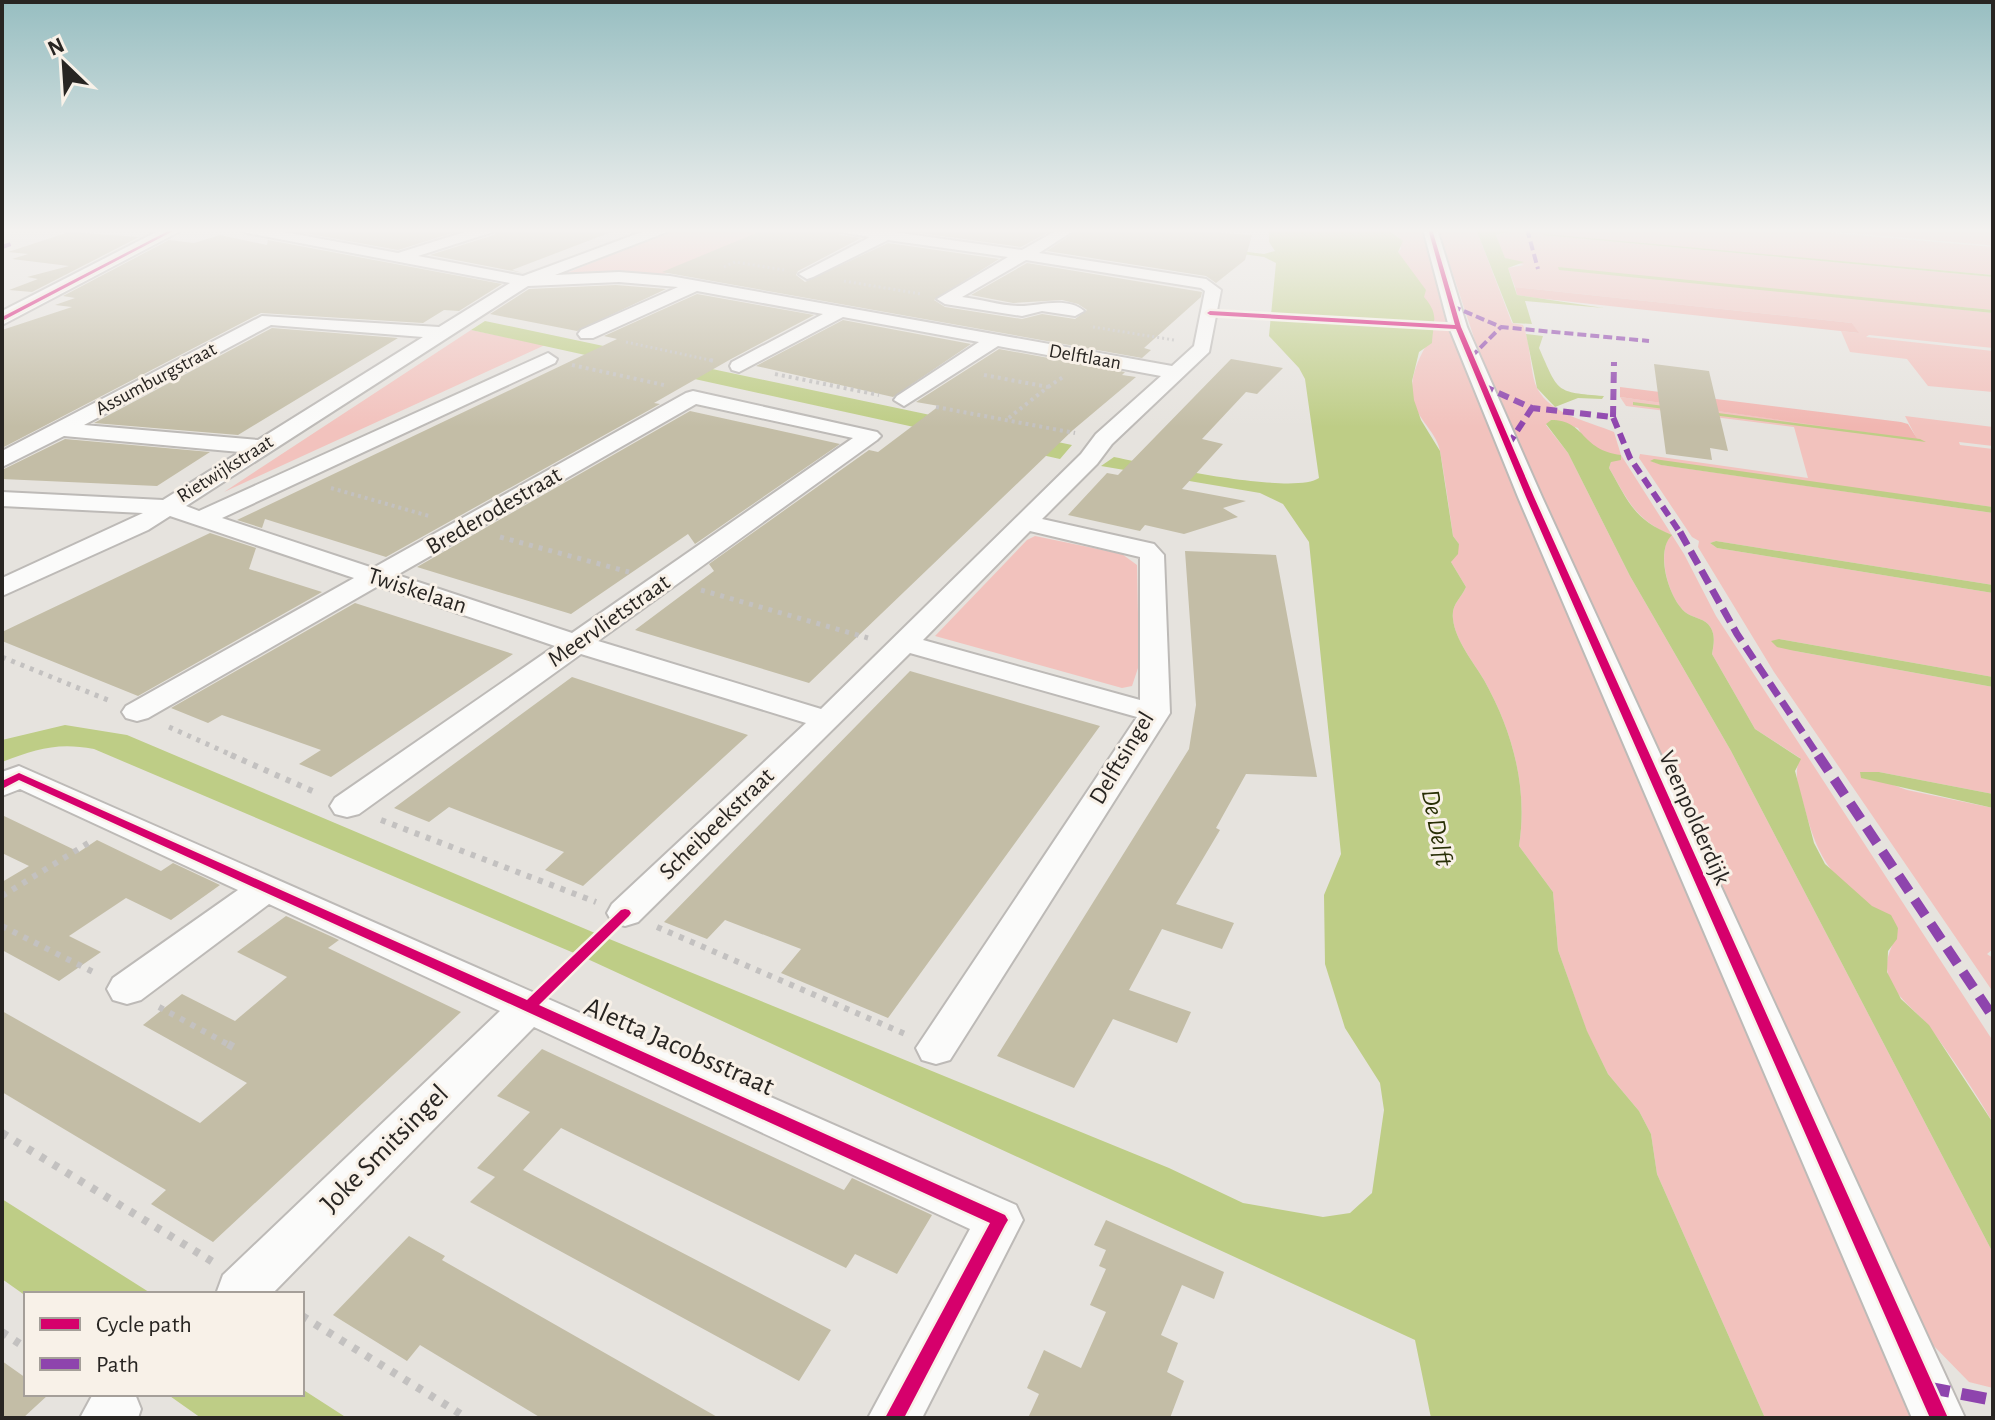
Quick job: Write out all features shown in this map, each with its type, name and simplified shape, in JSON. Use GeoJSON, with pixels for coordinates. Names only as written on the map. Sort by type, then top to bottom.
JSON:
{"type":"FeatureCollection","features":[{"type":"Feature","properties":{"kind":"street"},"geometry":{"type":"LineString","coordinates":[[2,319],[48,295]]}},
{"type":"Feature","properties":{"kind":"street"},"geometry":{"type":"LineString","coordinates":[[441,333],[501,295]]}},
{"type":"Feature","properties":{"kind":"street"},"geometry":{"type":"LineString","coordinates":[[587,334],[674,295]]}},
{"type":"Feature","properties":{"kind":"street","name":"Delftlaan"},"geometry":{"type":"LineString","coordinates":[[738,295],[1177,373]]}},
{"type":"Feature","properties":{"kind":"street"},"geometry":{"type":"LineString","coordinates":[[945,299],[952,295]]}},
{"type":"Feature","properties":{"kind":"street"},"geometry":{"type":"LineString","coordinates":[[1096,449],[1203,345],[1212,295]]}},
{"type":"Feature","properties":{"kind":"street","name":"Veenpolderdijk"},"geometry":{"type":"LineString","coordinates":[[1449,295],[1458,327],[1530,497],[1939,1418]]}},
{"type":"Feature","properties":{"kind":"street"},"geometry":{"type":"LineString","coordinates":[[945,299],[1022,311],[1042,306],[1079,318]]}},
{"type":"Feature","properties":{"kind":"street"},"geometry":{"type":"LineString","coordinates":[[739,366],[838,313]]}},
{"type":"Feature","properties":{"kind":"street","name":"Assumburgstraat"},"geometry":{"type":"LineString","coordinates":[[2,460],[268,320],[441,333]]}},
{"type":"Feature","properties":{"kind":"street","name":"Rietwijkstraat"},"geometry":{"type":"LineString","coordinates":[[2,588],[140,525],[441,333]]}},
{"type":"Feature","properties":{"kind":"street"},"geometry":{"type":"LineString","coordinates":[[904,400],[993,341]]}},
{"type":"Feature","properties":{"kind":"street","name":"Rietwijkstraat"},"geometry":{"type":"LineString","coordinates":[[200,519],[548,359]]}},
{"type":"Feature","properties":{"kind":"street","name":"Meervlietstraat"},"geometry":{"type":"LineString","coordinates":[[347,806],[870,436],[693,397]]}},
{"type":"Feature","properties":{"kind":"street","name":"Brederodestraat"},"geometry":{"type":"LineString","coordinates":[[137,712],[693,397]]}},
{"type":"Feature","properties":{"kind":"street","name":"Assumburgstraat"},"geometry":{"type":"LineString","coordinates":[[61,429],[260,447]]}},
{"type":"Feature","properties":{"kind":"street","name":"Scheibeekstraat"},"geometry":{"type":"LineString","coordinates":[[625,913],[827,720],[1026,523],[1096,449]]}},
{"type":"Feature","properties":{"kind":"street","name":"Twiskelaan"},"geometry":{"type":"LineString","coordinates":[[2,499],[165,507],[577,644],[827,720]]}},
{"type":"Feature","properties":{"kind":"street","name":"Delftsingel"},"geometry":{"type":"LineString","coordinates":[[936,1048],[1155,713],[1152,555],[1145,549],[1026,523]]}},
{"type":"Feature","properties":{"kind":"street"},"geometry":{"type":"LineString","coordinates":[[902,645],[1155,713]]}},
{"type":"Feature","properties":{"kind":"street","name":"Aletta Jacobsstraat"},"geometry":{"type":"LineString","coordinates":[[2,786],[19,776],[1000,1220],[894,1418]]}},
{"type":"Feature","properties":{"kind":"street"},"geometry":{"type":"LineString","coordinates":[[127,989],[266,888]]}},
{"type":"Feature","properties":{"kind":"street","name":"Joke Smitsingel"},"geometry":{"type":"LineString","coordinates":[[244,1288],[530,1006]]}},
{"type":"Feature","properties":{"kind":"path"},"geometry":{"type":"LineString","coordinates":[[924,295],[945,299]]}},
{"type":"Feature","properties":{"kind":"path"},"geometry":{"type":"LineString","coordinates":[[1079,318],[1203,345]]}},
{"type":"Feature","properties":{"kind":"path"},"geometry":{"type":"LineString","coordinates":[[587,334],[1005,420],[1096,449]]}},
{"type":"Feature","properties":{"kind":"path"},"geometry":{"type":"LineString","coordinates":[[548,359],[692,391],[693,397]]}},
{"type":"Feature","properties":{"kind":"path"},"geometry":{"type":"LineString","coordinates":[[952,369],[1048,387],[1005,420]]}},
{"type":"Feature","properties":{"kind":"path"},"geometry":{"type":"LineString","coordinates":[[292,476],[621,570],[902,645]]}},
{"type":"Feature","properties":{"kind":"path"},"geometry":{"type":"LineString","coordinates":[[2,657],[137,712],[347,806],[625,913],[936,1048]]}},
{"type":"Feature","properties":{"kind":"path"},"geometry":{"type":"LineString","coordinates":[[2,896],[121,822]]}},
{"type":"Feature","properties":{"kind":"path"},"geometry":{"type":"LineString","coordinates":[[2,1133],[244,1288]]}},
{"type":"Feature","properties":{"kind":"path"},"geometry":{"type":"LineString","coordinates":[[304,1317],[467,1418]]}},
{"type":"Feature","properties":{"kind":"path"},"geometry":{"type":"LineString","coordinates":[[2,1332],[24,1347]]}},
{"type":"Feature","properties":{"kind":"shaded area"},"geometry":{"type":"Polygon","coordinates":[[[1421,295],[1441,295],[1918,1418],[1765,1418],[1657,1174],[1651,1134],[1639,1111],[1608,1074],[1587,1032],[1558,950],[1553,892],[1519,846],[1520,782],[1510,740],[1494,700],[1454,627],[1453,609],[1466,587],[1451,562],[1459,544],[1453,536],[1440,451],[1433,434],[1417,411],[1412,391],[1417,363],[1436,323],[1421,295]]]}},
{"type":"Feature","properties":{"kind":"shaded area"},"geometry":{"type":"Polygon","coordinates":[[[1460,295],[1501,295],[1512,323],[1523,325],[1533,375],[1543,397],[1561,411],[1614,432],[1621,455],[1684,554],[1716,616],[1993,1041],[1993,1123],[1931,1029],[1893,987],[1887,963],[1898,928],[1889,917],[1844,885],[1819,850],[1799,788],[1797,770],[1800,758],[1755,729],[1712,654],[1714,638],[1711,627],[1685,612],[1674,596],[1664,563],[1664,552],[1671,535],[1648,522],[1633,508],[1609,468],[1611,462],[1607,453],[1590,444],[1578,428],[1551,420],[1546,425],[1568,453],[1630,576],[1731,751],[1993,1253],[1993,1388],[1969,1382],[1930,1342],[1745,945],[1487,377],[1460,295]]]}},
{"type":"Feature","properties":{"kind":"shaded area"},"geometry":{"type":"Polygon","coordinates":[[[1519,295],[1592,295],[1852,323],[1859,333],[1519,295]]]}},
{"type":"Feature","properties":{"kind":"shaded area"},"geometry":{"type":"Polygon","coordinates":[[[1592,295],[1822,295],[1993,313],[1993,348],[1866,337],[1993,351],[1993,392],[1928,386],[1907,359],[1850,352],[1841,331],[1858,333],[1852,323],[1592,295]]]}},
{"type":"Feature","properties":{"kind":"shaded area"},"geometry":{"type":"Polygon","coordinates":[[[1840,295],[1993,295],[1993,310],[1840,295]]]}},
{"type":"Feature","properties":{"kind":"shaded area"},"geometry":{"type":"Polygon","coordinates":[[[471,330],[545,345],[224,492],[471,330]]]}},
{"type":"Feature","properties":{"kind":"shaded area"},"geometry":{"type":"Polygon","coordinates":[[[1620,387],[1901,422],[1908,424],[1918,440],[1620,397],[1620,387]]]}},
{"type":"Feature","properties":{"kind":"shaded area"},"geometry":{"type":"Polygon","coordinates":[[[1620,397],[1917,439],[1905,416],[1993,427],[1993,446],[1959,442],[1960,445],[1993,449],[1993,507],[1651,461],[1993,513],[1993,585],[1716,541],[1710,543],[1717,548],[1993,593],[1993,677],[1779,639],[1795,651],[1993,687],[1993,794],[1879,772],[1860,773],[1907,790],[1993,808],[1993,949],[1987,954],[1993,958],[1993,992],[1774,672],[1698,547],[1699,541],[1692,537],[1639,458],[1640,454],[1808,478],[1794,427],[1626,406],[1620,397]]]}},
{"type":"Feature","properties":{"kind":"shaded area"},"geometry":{"type":"Polygon","coordinates":[[[1035,536],[1122,554],[1137,565],[1139,665],[1132,686],[1122,688],[935,636],[1027,540],[1035,536]]]}},
{"type":"Feature","properties":{"kind":"water","name":"De Delft"},"geometry":{"type":"Polygon","coordinates":[[[1273,295],[1424,295],[1432,309],[1432,343],[1419,352],[1412,381],[1414,400],[1421,420],[1440,451],[1453,536],[1459,544],[1458,554],[1451,562],[1466,587],[1453,609],[1454,627],[1494,700],[1516,761],[1521,803],[1519,846],[1553,892],[1558,950],[1587,1031],[1608,1074],[1639,1111],[1651,1134],[1657,1174],[1765,1418],[1431,1418],[1415,1340],[581,956],[94,749],[69,746],[47,748],[2,762],[2,740],[65,725],[127,735],[602,936],[1169,1168],[1243,1203],[1323,1217],[1350,1213],[1372,1193],[1384,1110],[1380,1083],[1345,1028],[1325,964],[1324,895],[1341,854],[1309,542],[1283,504],[1260,493],[1101,466],[1114,457],[1252,481],[1304,483],[1319,478],[1305,379],[1299,368],[1269,336],[1273,295]]]}},
{"type":"Feature","properties":{"kind":"water"},"geometry":{"type":"Polygon","coordinates":[[[1502,295],[1604,308],[1525,301],[1532,324],[1513,323],[1502,295]]]}},
{"type":"Feature","properties":{"kind":"water"},"geometry":{"type":"Polygon","coordinates":[[[1814,295],[1844,295],[1993,310],[1993,313],[1814,295]]]}},
{"type":"Feature","properties":{"kind":"water"},"geometry":{"type":"Polygon","coordinates":[[[485,321],[1072,445],[1060,459],[471,330],[485,321]]]}},
{"type":"Feature","properties":{"kind":"water"},"geometry":{"type":"Polygon","coordinates":[[[1526,334],[1543,336],[1539,348],[1555,382],[1567,391],[1604,396],[1602,399],[1578,398],[1555,407],[1537,388],[1526,334]]]}},
{"type":"Feature","properties":{"kind":"water"},"geometry":{"type":"Polygon","coordinates":[[[1633,402],[1920,439],[1926,442],[1633,405],[1633,402]]]}},
{"type":"Feature","properties":{"kind":"water"},"geometry":{"type":"Polygon","coordinates":[[[1551,420],[1571,425],[1598,447],[1621,455],[1621,460],[1611,462],[1609,468],[1627,500],[1649,523],[1672,535],[1664,552],[1664,562],[1673,596],[1685,612],[1711,627],[1714,638],[1712,654],[1755,729],[1801,759],[1795,771],[1814,843],[1825,864],[1872,906],[1891,915],[1898,928],[1897,939],[1888,951],[1887,972],[1901,999],[1929,1025],[1993,1123],[1993,1253],[1731,751],[1630,576],[1568,453],[1546,424],[1551,420]]]}},
{"type":"Feature","properties":{"kind":"water"},"geometry":{"type":"Polygon","coordinates":[[[1654,459],[1993,507],[1993,513],[1661,465],[1650,461],[1654,459]]]}},
{"type":"Feature","properties":{"kind":"water"},"geometry":{"type":"Polygon","coordinates":[[[1716,541],[1993,585],[1993,593],[1717,548],[1710,543],[1716,541]]]}},
{"type":"Feature","properties":{"kind":"water"},"geometry":{"type":"Polygon","coordinates":[[[1779,639],[1993,677],[1993,687],[1795,651],[1777,647],[1771,641],[1779,639]]]}},
{"type":"Feature","properties":{"kind":"water"},"geometry":{"type":"Polygon","coordinates":[[[1860,772],[1879,772],[1993,794],[1993,808],[1861,778],[1860,772]]]}},
{"type":"Feature","properties":{"kind":"water"},"geometry":{"type":"Polygon","coordinates":[[[2,1199],[149,1292],[24,1292],[24,1295],[2,1279],[2,1199]]]}},
{"type":"Feature","properties":{"kind":"water"},"geometry":{"type":"Polygon","coordinates":[[[304,1390],[347,1418],[201,1418],[170,1396],[304,1396],[304,1390]]]}},
{"type":"Feature","properties":{"kind":"building"},"geometry":{"type":"Polygon","coordinates":[[[484,295],[459,311],[444,310],[423,323],[261,313],[2,448],[2,330],[72,307],[55,305],[75,298],[63,296],[484,295]]]}},
{"type":"Feature","properties":{"kind":"building"},"geometry":{"type":"Polygon","coordinates":[[[519,295],[653,295],[577,331],[490,314],[519,295]]]}},
{"type":"Feature","properties":{"kind":"building"},"geometry":{"type":"Polygon","coordinates":[[[694,295],[814,315],[731,359],[654,403],[660,404],[386,557],[265,519],[262,528],[237,520],[617,339],[604,336],[694,295]]]}},
{"type":"Feature","properties":{"kind":"building"},"geometry":{"type":"Polygon","coordinates":[[[792,295],[942,295],[934,300],[945,307],[1022,319],[1042,314],[1075,319],[1087,310],[1062,300],[1013,303],[972,295],[1201,295],[1144,348],[1151,350],[1142,358],[792,295]]]}},
{"type":"Feature","properties":{"kind":"building"},"geometry":{"type":"Polygon","coordinates":[[[843,320],[971,344],[893,397],[756,366],[843,320]]]}},
{"type":"Feature","properties":{"kind":"building"},"geometry":{"type":"Polygon","coordinates":[[[272,328],[398,338],[238,435],[94,423],[272,328]]]}},
{"type":"Feature","properties":{"kind":"building"},"geometry":{"type":"Polygon","coordinates":[[[999,349],[1125,372],[1122,375],[1136,377],[1073,430],[809,683],[635,630],[714,571],[709,564],[869,450],[878,452],[939,406],[916,402],[999,349]]]}},
{"type":"Feature","properties":{"kind":"building"},"geometry":{"type":"Polygon","coordinates":[[[1231,359],[1283,368],[1257,394],[1246,392],[1202,439],[1223,444],[1182,489],[1246,501],[1223,508],[1238,517],[1184,534],[1145,525],[1140,531],[1068,515],[1107,473],[1118,475],[1231,359]]]}},
{"type":"Feature","properties":{"kind":"building"},"geometry":{"type":"Polygon","coordinates":[[[1654,364],[1709,371],[1728,451],[1710,448],[1712,460],[1666,454],[1654,364]]]}},
{"type":"Feature","properties":{"kind":"building"},"geometry":{"type":"Polygon","coordinates":[[[690,411],[840,444],[695,544],[688,534],[571,614],[417,567],[690,411]]]}},
{"type":"Feature","properties":{"kind":"building"},"geometry":{"type":"Polygon","coordinates":[[[65,439],[210,452],[157,486],[2,479],[2,470],[65,439]]]}},
{"type":"Feature","properties":{"kind":"building"},"geometry":{"type":"Polygon","coordinates":[[[210,533],[256,548],[249,569],[322,592],[138,696],[2,641],[2,632],[210,533]]]}},
{"type":"Feature","properties":{"kind":"building"},"geometry":{"type":"Polygon","coordinates":[[[1185,551],[1276,555],[1317,777],[1246,774],[1216,828],[1220,830],[1176,904],[1234,923],[1222,949],[1162,929],[1129,990],[1191,1012],[1177,1043],[1113,1019],[1074,1088],[997,1056],[1189,749],[1196,705],[1185,551]]]}},
{"type":"Feature","properties":{"kind":"building"},"geometry":{"type":"Polygon","coordinates":[[[355,603],[513,654],[331,777],[299,764],[321,750],[222,715],[208,723],[171,708],[355,603]]]}},
{"type":"Feature","properties":{"kind":"building"},"geometry":{"type":"Polygon","coordinates":[[[910,671],[1100,726],[888,1018],[781,973],[801,949],[725,920],[707,939],[664,922],[910,671]]]}},
{"type":"Feature","properties":{"kind":"building"},"geometry":{"type":"Polygon","coordinates":[[[572,677],[748,735],[583,886],[545,870],[564,852],[449,807],[429,822],[394,808],[572,677]]]}},
{"type":"Feature","properties":{"kind":"building"},"geometry":{"type":"Polygon","coordinates":[[[2,815],[79,852],[97,840],[161,871],[173,863],[220,885],[171,920],[126,898],[69,936],[101,952],[59,981],[2,950],[2,882],[29,866],[2,853],[2,815]]]}},
{"type":"Feature","properties":{"kind":"building"},"geometry":{"type":"Polygon","coordinates":[[[286,916],[339,940],[328,948],[461,1012],[213,1242],[151,1204],[166,1190],[2,1092],[2,1011],[200,1123],[247,1083],[143,1025],[182,994],[235,1021],[287,977],[237,952],[286,916]]]}},
{"type":"Feature","properties":{"kind":"building"},"geometry":{"type":"Polygon","coordinates":[[[542,1049],[844,1190],[852,1178],[932,1215],[897,1274],[855,1254],[846,1268],[561,1128],[523,1170],[831,1330],[799,1381],[470,1202],[495,1177],[477,1168],[530,1112],[497,1096],[542,1049]]]}},
{"type":"Feature","properties":{"kind":"building"},"geometry":{"type":"Polygon","coordinates":[[[1106,1220],[1224,1272],[1214,1299],[1182,1285],[1161,1335],[1178,1343],[1167,1372],[1184,1381],[1170,1418],[1028,1418],[1039,1394],[1027,1388],[1044,1350],[1081,1368],[1106,1312],[1090,1305],[1106,1269],[1099,1266],[1106,1250],[1094,1245],[1106,1220]]]}},
{"type":"Feature","properties":{"kind":"building"},"geometry":{"type":"Polygon","coordinates":[[[409,1236],[445,1256],[442,1260],[719,1418],[541,1418],[420,1345],[407,1361],[333,1315],[409,1236]]]}},
{"type":"Feature","properties":{"kind":"building"},"geometry":{"type":"Polygon","coordinates":[[[2,1361],[24,1377],[24,1396],[47,1396],[23,1418],[2,1418],[2,1361]]]}},
{"type":"Feature","properties":{"kind":"marked path"},"geometry":{"type":"LineString","coordinates":[[1452,306],[1501,327],[1649,341]]}},
{"type":"Feature","properties":{"kind":"marked path"},"geometry":{"type":"LineString","coordinates":[[1471,357],[1501,327]]}},
{"type":"Feature","properties":{"kind":"marked path"},"geometry":{"type":"LineString","coordinates":[[1613,417],[1614,362]]}},
{"type":"Feature","properties":{"kind":"marked path"},"geometry":{"type":"LineString","coordinates":[[1483,386],[1532,408],[1613,417],[1630,458],[1684,538],[1737,634],[1993,1017]]}},
{"type":"Feature","properties":{"kind":"marked path"},"geometry":{"type":"LineString","coordinates":[[1508,445],[1532,408]]}},
{"type":"Feature","properties":{"kind":"marked path"},"geometry":{"type":"LineString","coordinates":[[1925,1387],[1993,1400]]}},
{"type":"Feature","properties":{"kind":"cycle path"},"geometry":{"type":"LineString","coordinates":[[2,319],[48,295]]}},
{"type":"Feature","properties":{"kind":"cycle path"},"geometry":{"type":"LineString","coordinates":[[1449,295],[1458,327],[1530,497],[1939,1418]]}},
{"type":"Feature","properties":{"kind":"cycle path"},"geometry":{"type":"LineString","coordinates":[[1210,313],[1458,327]]}},
{"type":"Feature","properties":{"kind":"cycle path"},"geometry":{"type":"LineString","coordinates":[[2,786],[19,776],[1000,1220],[894,1418]]}},
{"type":"Feature","properties":{"kind":"cycle path"},"geometry":{"type":"LineString","coordinates":[[530,1006],[625,913]]}}]}
